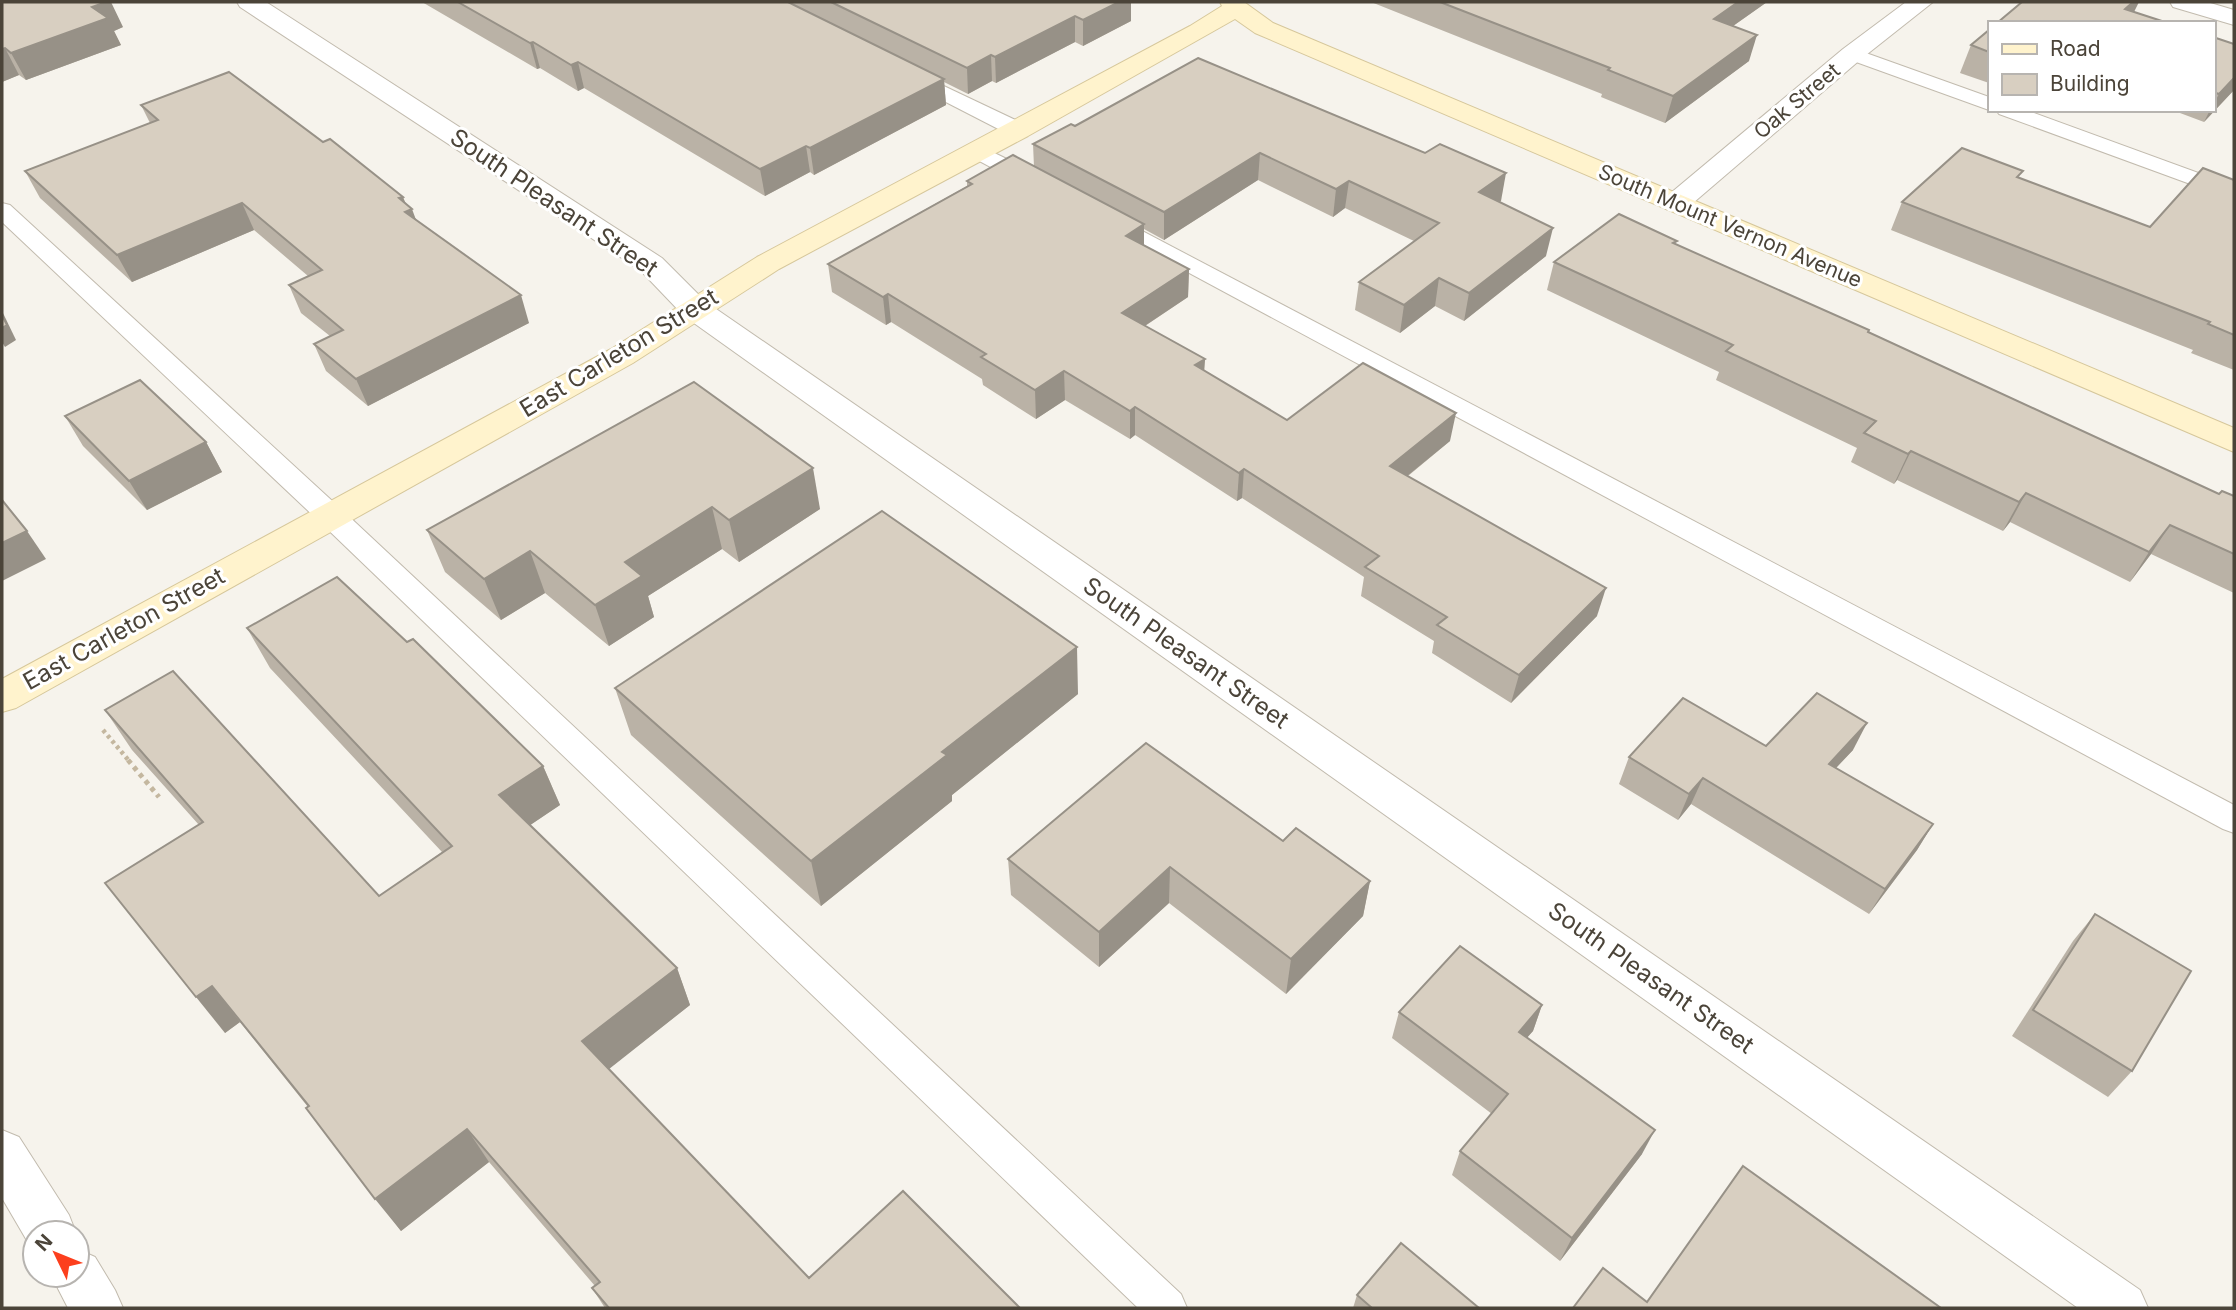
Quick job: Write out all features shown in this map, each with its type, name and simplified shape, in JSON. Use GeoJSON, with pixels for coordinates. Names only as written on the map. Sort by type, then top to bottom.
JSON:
{"type":"FeatureCollection","features":[{"type":"Feature","properties":{"kind":"street","name":"South Pleasant Street"},"geometry":{"type":"LineString","coordinates":[[249,2],[651,264],[695,309],[2122,1308]]}},
{"type":"Feature","properties":{"kind":"street","name":"Oak Street"},"geometry":{"type":"LineString","coordinates":[[1676,203],[1852,54],[1922,2]]}},
{"type":"Feature","properties":{"kind":"street"},"geometry":{"type":"LineString","coordinates":[[2182,2],[2234,18]]}},
{"type":"Feature","properties":{"kind":"street","name":"East Carleton Street"},"geometry":{"type":"LineString","coordinates":[[2,697],[622,356],[768,263],[1199,31],[1234,5]]}},
{"type":"Feature","properties":{"kind":"street","name":"South Mount Vernon Avenue"},"geometry":{"type":"LineString","coordinates":[[1234,5],[1264,28],[2234,440]]}},
{"type":"Feature","properties":{"kind":"street"},"geometry":{"type":"LineString","coordinates":[[2,1153],[42,1219]]}},
{"type":"Feature","properties":{"kind":"street"},"geometry":{"type":"LineString","coordinates":[[85,1289],[97,1308]]}},
{"type":"Feature","properties":{"kind":"lane"},"geometry":{"type":"LineString","coordinates":[[1852,54],[1988,104]]}},
{"type":"Feature","properties":{"kind":"lane"},"geometry":{"type":"LineString","coordinates":[[897,69],[1018,130]]}},
{"type":"Feature","properties":{"kind":"lane"},"geometry":{"type":"LineString","coordinates":[[2012,112],[2234,193]]}},
{"type":"Feature","properties":{"kind":"lane"},"geometry":{"type":"LineString","coordinates":[[978,151],[1064,197]]}},
{"type":"Feature","properties":{"kind":"lane"},"geometry":{"type":"LineString","coordinates":[[2,210],[331,516],[1167,1308]]}},
{"type":"Feature","properties":{"kind":"lane"},"geometry":{"type":"LineString","coordinates":[[1089,210],[2234,820]]}},
{"type":"Feature","properties":{"kind":"path"},"geometry":{"type":"LineString","coordinates":[[103,730],[159,797]]}},
{"type":"Feature","properties":{"kind":"building"},"geometry":{"type":"Polygon","coordinates":[[[2,2],[106,2],[92,7],[108,18],[11,53],[5,48],[2,49],[2,2]]]}},
{"type":"Feature","properties":{"kind":"building"},"geometry":{"type":"Polygon","coordinates":[[[458,2],[788,2],[944,79],[810,148],[806,146],[760,169],[578,62],[571,65],[458,2]]]}},
{"type":"Feature","properties":{"kind":"building"},"geometry":{"type":"Polygon","coordinates":[[[831,2],[1119,2],[1083,20],[1075,16],[995,57],[991,55],[967,68],[831,2]]]}},
{"type":"Feature","properties":{"kind":"building"},"geometry":{"type":"Polygon","coordinates":[[[1440,2],[1738,2],[1714,19],[1757,35],[1673,96],[1608,70],[1610,68],[1440,2]]]}},
{"type":"Feature","properties":{"kind":"building"},"geometry":{"type":"Polygon","coordinates":[[[2022,2],[2133,2],[2125,9],[2162,21],[1999,21],[2022,2]]]}},
{"type":"Feature","properties":{"kind":"building"},"geometry":{"type":"Polygon","coordinates":[[[1988,31],[1988,52],[1971,45],[1988,31]]]}},
{"type":"Feature","properties":{"kind":"building"},"geometry":{"type":"Polygon","coordinates":[[[2215,38],[2234,44],[2234,78],[2219,94],[2215,93],[2215,38]]]}},
{"type":"Feature","properties":{"kind":"building"},"geometry":{"type":"Polygon","coordinates":[[[1198,58],[1425,153],[1440,144],[1506,173],[1479,192],[1553,228],[1469,293],[1439,278],[1404,305],[1359,282],[1439,223],[1349,181],[1336,189],[1260,153],[1164,212],[1033,144],[1071,124],[1075,126],[1198,58]]]}},
{"type":"Feature","properties":{"kind":"building"},"geometry":{"type":"Polygon","coordinates":[[[229,72],[323,142],[330,139],[403,197],[399,198],[412,209],[405,212],[521,295],[356,379],[314,344],[343,330],[289,285],[322,270],[242,203],[117,255],[25,171],[158,120],[141,105],[229,72]]]}},
{"type":"Feature","properties":{"kind":"building"},"geometry":{"type":"Polygon","coordinates":[[[1962,148],[2023,171],[2017,177],[2150,227],[2203,168],[2234,180],[2234,335],[2208,324],[2210,322],[1902,202],[1962,148]]]}},
{"type":"Feature","properties":{"kind":"building"},"geometry":{"type":"Polygon","coordinates":[[[1013,155],[1144,224],[1126,236],[1189,269],[1122,313],[1205,359],[1195,365],[1287,420],[1363,363],[1456,413],[1390,466],[1606,588],[1519,675],[1437,625],[1447,617],[1365,567],[1379,556],[1244,469],[1239,473],[1135,407],[1130,411],[1064,371],[1035,390],[981,357],[986,354],[888,294],[883,297],[828,264],[972,184],[967,181],[1013,155]]]}},
{"type":"Feature","properties":{"kind":"building"},"geometry":{"type":"Polygon","coordinates":[[[1619,214],[1677,241],[1673,243],[1869,330],[1868,332],[2219,494],[2222,491],[2234,496],[2234,554],[2170,525],[2149,552],[2026,493],[2019,502],[1911,451],[1908,454],[1864,433],[1876,421],[1726,351],[1733,345],[1554,262],[1619,214]]]}},
{"type":"Feature","properties":{"kind":"building"},"geometry":{"type":"Polygon","coordinates":[[[2,315],[7,325],[2,328],[2,315]]]}},
{"type":"Feature","properties":{"kind":"building"},"geometry":{"type":"Polygon","coordinates":[[[140,380],[206,442],[129,481],[65,416],[140,380]]]}},
{"type":"Feature","properties":{"kind":"building"},"geometry":{"type":"Polygon","coordinates":[[[694,382],[813,468],[729,520],[712,507],[625,562],[642,576],[595,605],[530,551],[484,579],[427,530],[694,382]]]}},
{"type":"Feature","properties":{"kind":"building"},"geometry":{"type":"Polygon","coordinates":[[[2,500],[27,531],[2,543],[2,500]]]}},
{"type":"Feature","properties":{"kind":"building"},"geometry":{"type":"Polygon","coordinates":[[[882,511],[1077,647],[942,752],[947,755],[811,861],[615,688],[882,511]]]}},
{"type":"Feature","properties":{"kind":"building"},"geometry":{"type":"Polygon","coordinates":[[[337,577],[407,642],[413,639],[543,766],[499,795],[677,968],[582,1041],[809,1278],[903,1191],[1020,1308],[609,1308],[592,1288],[600,1282],[467,1129],[375,1199],[306,1108],[309,1106],[212,986],[196,997],[105,883],[203,822],[105,710],[173,671],[379,896],[452,846],[247,628],[337,577]]]}},
{"type":"Feature","properties":{"kind":"building"},"geometry":{"type":"Polygon","coordinates":[[[1817,693],[1867,723],[1829,764],[1933,824],[1885,889],[1703,778],[1689,794],[1629,757],[1683,698],[1766,746],[1817,693]]]}},
{"type":"Feature","properties":{"kind":"building"},"geometry":{"type":"Polygon","coordinates":[[[1146,743],[1283,841],[1296,828],[1370,881],[1291,959],[1170,867],[1099,932],[1008,859],[1146,743]]]}},
{"type":"Feature","properties":{"kind":"building"},"geometry":{"type":"Polygon","coordinates":[[[2095,914],[2191,971],[2132,1071],[2033,1010],[2095,914]]]}},
{"type":"Feature","properties":{"kind":"building"},"geometry":{"type":"Polygon","coordinates":[[[1460,946],[1542,1005],[1519,1032],[1655,1130],[1572,1238],[1460,1151],[1508,1094],[1399,1012],[1460,946]]]}},
{"type":"Feature","properties":{"kind":"building"},"geometry":{"type":"Polygon","coordinates":[[[1743,1166],[1941,1308],[1573,1308],[1603,1268],[1647,1302],[1743,1166]]]}},
{"type":"Feature","properties":{"kind":"building"},"geometry":{"type":"Polygon","coordinates":[[[1401,1243],[1479,1308],[1372,1308],[1357,1295],[1401,1243]]]}}]}
